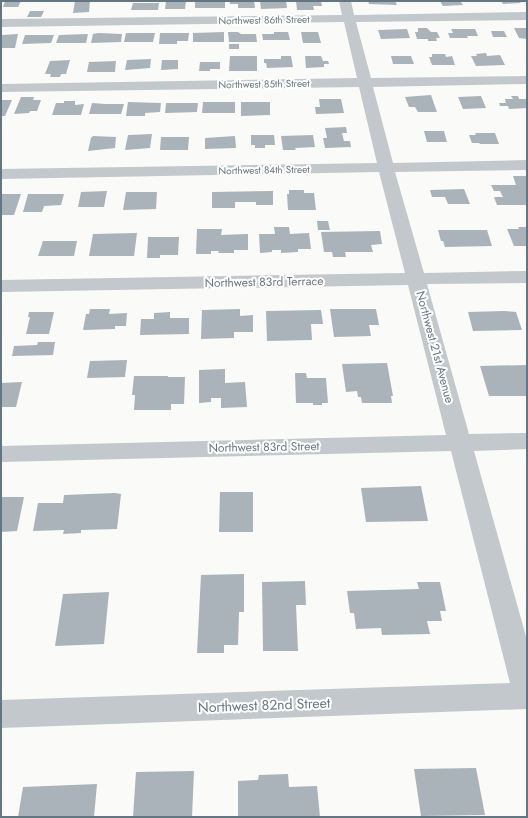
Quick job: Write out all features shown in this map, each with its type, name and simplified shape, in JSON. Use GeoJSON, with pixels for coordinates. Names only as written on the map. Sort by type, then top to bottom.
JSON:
{"type":"FeatureCollection","features":[{"type":"Feature","properties":{"kind":"street","name":"Northwest 86th Street"},"geometry":{"type":"LineString","coordinates":[[1,23],[347,10],[527,16]]}},
{"type":"Feature","properties":{"kind":"street","name":"Northwest 21st Avenue"},"geometry":{"type":"LineString","coordinates":[[347,10],[386,168],[527,692]]}},
{"type":"Feature","properties":{"kind":"street","name":"Northwest 85th Street"},"geometry":{"type":"LineString","coordinates":[[1,88],[527,80]]}},
{"type":"Feature","properties":{"kind":"street","name":"Northwest 84th Street"},"geometry":{"type":"LineString","coordinates":[[1,174],[527,165]]}},
{"type":"Feature","properties":{"kind":"street","name":"Northwest 83rd Terrace"},"geometry":{"type":"LineString","coordinates":[[1,286],[527,277]]}},
{"type":"Feature","properties":{"kind":"street","name":"Northwest 83rd Street"},"geometry":{"type":"LineString","coordinates":[[1,454],[527,441]]}},
{"type":"Feature","properties":{"kind":"street","name":"Northwest 82nd Street"},"geometry":{"type":"LineString","coordinates":[[1,714],[527,696]]}},
{"type":"Feature","properties":{"kind":"building"},"geometry":{"type":"Polygon","coordinates":[[[5,1],[21,1],[18,7],[3,7],[5,1]]]}},
{"type":"Feature","properties":{"kind":"building"},"geometry":{"type":"Polygon","coordinates":[[[75,1],[90,1],[89,12],[73,13],[75,1]]]}},
{"type":"Feature","properties":{"kind":"building"},"geometry":{"type":"Polygon","coordinates":[[[166,1],[186,1],[185,9],[165,9],[166,1]]]}},
{"type":"Feature","properties":{"kind":"building"},"geometry":{"type":"Polygon","coordinates":[[[195,1],[225,1],[225,8],[195,8],[195,1]]]}},
{"type":"Feature","properties":{"kind":"building"},"geometry":{"type":"Polygon","coordinates":[[[229,1],[254,1],[255,8],[238,8],[238,4],[230,4],[229,1]]]}},
{"type":"Feature","properties":{"kind":"building"},"geometry":{"type":"Polygon","coordinates":[[[260,1],[286,1],[287,8],[261,9],[260,1]]]}},
{"type":"Feature","properties":{"kind":"building"},"geometry":{"type":"Polygon","coordinates":[[[296,1],[321,1],[322,6],[313,6],[314,10],[297,10],[296,1]]]}},
{"type":"Feature","properties":{"kind":"building"},"geometry":{"type":"Polygon","coordinates":[[[368,1],[395,1],[397,5],[369,4],[368,1]]]}},
{"type":"Feature","properties":{"kind":"building"},"geometry":{"type":"Polygon","coordinates":[[[440,1],[460,1],[463,5],[443,6],[440,1]]]}},
{"type":"Feature","properties":{"kind":"building"},"geometry":{"type":"Polygon","coordinates":[[[501,1],[519,1],[521,3],[503,4],[501,1]]]}},
{"type":"Feature","properties":{"kind":"building"},"geometry":{"type":"Polygon","coordinates":[[[133,3],[159,3],[158,10],[131,10],[133,3]]]}},
{"type":"Feature","properties":{"kind":"building"},"geometry":{"type":"Polygon","coordinates":[[[30,11],[44,11],[41,17],[27,17],[30,11]]]}},
{"type":"Feature","properties":{"kind":"building"},"geometry":{"type":"Polygon","coordinates":[[[418,28],[427,28],[431,32],[437,32],[440,38],[436,38],[437,41],[417,39],[415,32],[418,32],[418,28]]]}},
{"type":"Feature","properties":{"kind":"building"},"geometry":{"type":"Polygon","coordinates":[[[514,28],[527,28],[527,39],[519,38],[514,28]]]}},
{"type":"Feature","properties":{"kind":"building"},"geometry":{"type":"Polygon","coordinates":[[[407,29],[410,38],[381,39],[378,30],[407,29]]]}},
{"type":"Feature","properties":{"kind":"building"},"geometry":{"type":"Polygon","coordinates":[[[451,29],[475,29],[478,36],[467,36],[468,38],[450,38],[448,33],[453,33],[451,29]]]}},
{"type":"Feature","properties":{"kind":"building"},"geometry":{"type":"Polygon","coordinates":[[[491,31],[504,31],[507,37],[493,37],[491,31]]]}},
{"type":"Feature","properties":{"kind":"building"},"geometry":{"type":"Polygon","coordinates":[[[224,32],[224,42],[193,42],[193,33],[224,32]]]}},
{"type":"Feature","properties":{"kind":"building"},"geometry":{"type":"Polygon","coordinates":[[[228,32],[256,34],[257,42],[229,42],[228,32]]]}},
{"type":"Feature","properties":{"kind":"building"},"geometry":{"type":"Polygon","coordinates":[[[274,32],[288,32],[290,40],[263,40],[262,34],[274,34],[274,32]]]}},
{"type":"Feature","properties":{"kind":"building"},"geometry":{"type":"Polygon","coordinates":[[[301,32],[318,32],[321,43],[303,43],[301,32]]]}},
{"type":"Feature","properties":{"kind":"building"},"geometry":{"type":"Polygon","coordinates":[[[126,33],[155,33],[153,42],[124,42],[126,33]]]}},
{"type":"Feature","properties":{"kind":"building"},"geometry":{"type":"Polygon","coordinates":[[[160,33],[189,33],[188,41],[177,41],[177,44],[159,44],[160,33]]]}},
{"type":"Feature","properties":{"kind":"building"},"geometry":{"type":"Polygon","coordinates":[[[18,34],[15,48],[1,48],[2,35],[18,34]]]}},
{"type":"Feature","properties":{"kind":"building"},"geometry":{"type":"Polygon","coordinates":[[[88,34],[86,43],[56,43],[59,35],[88,34]]]}},
{"type":"Feature","properties":{"kind":"building"},"geometry":{"type":"Polygon","coordinates":[[[93,34],[122,34],[121,42],[91,43],[93,34]]]}},
{"type":"Feature","properties":{"kind":"building"},"geometry":{"type":"Polygon","coordinates":[[[25,35],[54,35],[51,43],[22,44],[25,35]]]}},
{"type":"Feature","properties":{"kind":"building"},"geometry":{"type":"Polygon","coordinates":[[[229,44],[239,44],[239,49],[229,49],[229,44]]]}},
{"type":"Feature","properties":{"kind":"building"},"geometry":{"type":"Polygon","coordinates":[[[486,53],[487,56],[500,55],[505,65],[476,66],[471,56],[486,53]]]}},
{"type":"Feature","properties":{"kind":"building"},"geometry":{"type":"Polygon","coordinates":[[[432,54],[445,54],[446,57],[452,56],[455,65],[432,65],[429,57],[432,57],[432,54]]]}},
{"type":"Feature","properties":{"kind":"building"},"geometry":{"type":"Polygon","coordinates":[[[230,56],[257,56],[257,71],[229,71],[230,56]]]}},
{"type":"Feature","properties":{"kind":"building"},"geometry":{"type":"Polygon","coordinates":[[[281,56],[291,56],[293,67],[267,68],[266,63],[264,63],[264,59],[281,59],[281,56]]]}},
{"type":"Feature","properties":{"kind":"building"},"geometry":{"type":"Polygon","coordinates":[[[305,56],[321,56],[323,61],[328,61],[329,64],[324,64],[324,67],[306,68],[305,56]]]}},
{"type":"Feature","properties":{"kind":"building"},"geometry":{"type":"Polygon","coordinates":[[[391,56],[411,56],[414,64],[393,64],[391,56]]]}},
{"type":"Feature","properties":{"kind":"building"},"geometry":{"type":"Polygon","coordinates":[[[151,59],[150,68],[125,70],[127,60],[151,59]]]}},
{"type":"Feature","properties":{"kind":"building"},"geometry":{"type":"Polygon","coordinates":[[[70,60],[66,74],[61,74],[60,77],[50,77],[51,74],[45,74],[50,61],[70,60]]]}},
{"type":"Feature","properties":{"kind":"building"},"geometry":{"type":"Polygon","coordinates":[[[162,60],[178,60],[178,69],[161,70],[162,60]]]}},
{"type":"Feature","properties":{"kind":"building"},"geometry":{"type":"Polygon","coordinates":[[[116,61],[115,72],[87,72],[89,62],[116,61]]]}},
{"type":"Feature","properties":{"kind":"building"},"geometry":{"type":"Polygon","coordinates":[[[200,62],[220,62],[220,69],[199,71],[200,62]]]}},
{"type":"Feature","properties":{"kind":"building"},"geometry":{"type":"Polygon","coordinates":[[[431,95],[437,112],[418,112],[415,107],[409,107],[405,97],[431,95]]]}},
{"type":"Feature","properties":{"kind":"building"},"geometry":{"type":"Polygon","coordinates":[[[481,96],[486,108],[463,109],[458,97],[481,96]]]}},
{"type":"Feature","properties":{"kind":"building"},"geometry":{"type":"Polygon","coordinates":[[[511,96],[518,96],[519,99],[527,99],[527,108],[509,109],[508,106],[500,106],[499,103],[506,103],[505,99],[513,99],[511,96]]]}},
{"type":"Feature","properties":{"kind":"building"},"geometry":{"type":"Polygon","coordinates":[[[21,97],[34,97],[33,100],[41,100],[37,111],[14,114],[21,97]]]}},
{"type":"Feature","properties":{"kind":"building"},"geometry":{"type":"Polygon","coordinates":[[[319,99],[341,99],[344,113],[316,114],[315,107],[320,107],[319,99]]]}},
{"type":"Feature","properties":{"kind":"building"},"geometry":{"type":"Polygon","coordinates":[[[1,100],[12,100],[5,116],[1,116],[1,100]]]}},
{"type":"Feature","properties":{"kind":"building"},"geometry":{"type":"Polygon","coordinates":[[[64,101],[75,101],[75,105],[84,104],[81,115],[52,115],[56,103],[64,103],[64,101]]]}},
{"type":"Feature","properties":{"kind":"building"},"geometry":{"type":"Polygon","coordinates":[[[128,102],[161,103],[160,112],[145,113],[145,116],[126,116],[128,102]]]}},
{"type":"Feature","properties":{"kind":"building"},"geometry":{"type":"Polygon","coordinates":[[[203,102],[235,102],[235,113],[202,113],[203,102]]]}},
{"type":"Feature","properties":{"kind":"building"},"geometry":{"type":"Polygon","coordinates":[[[241,102],[270,102],[270,115],[241,116],[241,102]]]}},
{"type":"Feature","properties":{"kind":"building"},"geometry":{"type":"Polygon","coordinates":[[[92,103],[124,104],[121,114],[89,114],[92,103]]]}},
{"type":"Feature","properties":{"kind":"building"},"geometry":{"type":"Polygon","coordinates":[[[166,103],[198,103],[197,112],[165,113],[166,103]]]}},
{"type":"Feature","properties":{"kind":"building"},"geometry":{"type":"Polygon","coordinates":[[[346,127],[347,133],[342,133],[344,141],[350,141],[351,147],[325,148],[323,138],[327,138],[325,128],[346,127]]]}},
{"type":"Feature","properties":{"kind":"building"},"geometry":{"type":"Polygon","coordinates":[[[424,131],[444,131],[447,142],[427,142],[424,131]]]}},
{"type":"Feature","properties":{"kind":"building"},"geometry":{"type":"Polygon","coordinates":[[[475,133],[495,133],[499,144],[472,143],[469,135],[476,135],[475,133]]]}},
{"type":"Feature","properties":{"kind":"building"},"geometry":{"type":"Polygon","coordinates":[[[152,134],[150,148],[125,150],[128,135],[152,134]]]}},
{"type":"Feature","properties":{"kind":"building"},"geometry":{"type":"Polygon","coordinates":[[[251,135],[274,135],[275,145],[265,145],[265,148],[255,148],[255,145],[251,145],[251,135]]]}},
{"type":"Feature","properties":{"kind":"building"},"geometry":{"type":"Polygon","coordinates":[[[313,135],[315,147],[295,148],[296,150],[283,150],[281,136],[313,135]]]}},
{"type":"Feature","properties":{"kind":"building"},"geometry":{"type":"Polygon","coordinates":[[[93,136],[116,137],[115,148],[88,151],[91,138],[93,136]]]}},
{"type":"Feature","properties":{"kind":"building"},"geometry":{"type":"Polygon","coordinates":[[[235,136],[236,148],[205,149],[205,138],[235,136]]]}},
{"type":"Feature","properties":{"kind":"building"},"geometry":{"type":"Polygon","coordinates":[[[161,137],[189,137],[188,150],[160,150],[161,137]]]}},
{"type":"Feature","properties":{"kind":"building"},"geometry":{"type":"Polygon","coordinates":[[[513,176],[527,176],[527,205],[497,205],[494,197],[503,197],[500,191],[494,191],[491,185],[516,185],[513,176]]]}},
{"type":"Feature","properties":{"kind":"building"},"geometry":{"type":"Polygon","coordinates":[[[464,189],[470,204],[448,204],[445,197],[432,197],[430,190],[464,189]]]}},
{"type":"Feature","properties":{"kind":"building"},"geometry":{"type":"Polygon","coordinates":[[[289,190],[304,190],[304,193],[314,193],[316,210],[288,210],[287,194],[289,194],[289,190]]]}},
{"type":"Feature","properties":{"kind":"building"},"geometry":{"type":"Polygon","coordinates":[[[107,191],[104,207],[78,207],[81,192],[107,191]]]}},
{"type":"Feature","properties":{"kind":"building"},"geometry":{"type":"Polygon","coordinates":[[[273,191],[273,205],[256,205],[256,202],[235,202],[235,208],[212,208],[212,192],[273,191]]]}},
{"type":"Feature","properties":{"kind":"building"},"geometry":{"type":"Polygon","coordinates":[[[126,192],[157,192],[156,209],[123,210],[126,192]]]}},
{"type":"Feature","properties":{"kind":"building"},"geometry":{"type":"Polygon","coordinates":[[[1,194],[21,194],[14,215],[1,215],[1,194]]]}},
{"type":"Feature","properties":{"kind":"building"},"geometry":{"type":"Polygon","coordinates":[[[28,194],[64,194],[61,205],[44,206],[42,212],[23,212],[28,194]]]}},
{"type":"Feature","properties":{"kind":"building"},"geometry":{"type":"Polygon","coordinates":[[[317,221],[328,221],[330,230],[318,230],[317,221]]]}},
{"type":"Feature","properties":{"kind":"building"},"geometry":{"type":"Polygon","coordinates":[[[274,227],[289,227],[290,234],[309,233],[311,249],[298,249],[298,252],[281,253],[281,250],[272,250],[272,252],[260,253],[259,234],[275,234],[274,227]]]}},
{"type":"Feature","properties":{"kind":"building"},"geometry":{"type":"Polygon","coordinates":[[[518,227],[527,227],[527,246],[514,246],[507,229],[519,229],[518,227]]]}},
{"type":"Feature","properties":{"kind":"building"},"geometry":{"type":"Polygon","coordinates":[[[197,229],[222,229],[221,235],[248,234],[248,250],[234,250],[234,253],[218,253],[219,251],[211,251],[211,254],[196,254],[197,229]]]}},
{"type":"Feature","properties":{"kind":"building"},"geometry":{"type":"Polygon","coordinates":[[[438,230],[487,230],[492,246],[445,247],[443,241],[441,241],[438,230]]]}},
{"type":"Feature","properties":{"kind":"building"},"geometry":{"type":"Polygon","coordinates":[[[380,231],[382,244],[371,245],[373,252],[345,252],[346,257],[333,257],[332,252],[324,252],[321,232],[380,231]]]}},
{"type":"Feature","properties":{"kind":"building"},"geometry":{"type":"Polygon","coordinates":[[[137,233],[134,256],[89,256],[93,234],[137,233]]]}},
{"type":"Feature","properties":{"kind":"building"},"geometry":{"type":"Polygon","coordinates":[[[148,237],[179,237],[178,255],[160,255],[160,258],[147,258],[148,237]]]}},
{"type":"Feature","properties":{"kind":"building"},"geometry":{"type":"Polygon","coordinates":[[[43,241],[77,241],[74,256],[38,256],[43,241]]]}},
{"type":"Feature","properties":{"kind":"building"},"geometry":{"type":"Polygon","coordinates":[[[90,309],[110,309],[109,314],[127,313],[126,326],[115,326],[115,329],[83,330],[86,314],[89,314],[90,309]]]}},
{"type":"Feature","properties":{"kind":"building"},"geometry":{"type":"Polygon","coordinates":[[[240,309],[240,316],[253,315],[253,332],[234,332],[234,338],[201,339],[202,310],[240,309]]]}},
{"type":"Feature","properties":{"kind":"building"},"geometry":{"type":"Polygon","coordinates":[[[330,309],[376,309],[379,325],[369,325],[371,336],[334,337],[330,309]]]}},
{"type":"Feature","properties":{"kind":"building"},"geometry":{"type":"Polygon","coordinates":[[[321,310],[323,324],[311,324],[312,340],[267,341],[266,311],[321,310]]]}},
{"type":"Feature","properties":{"kind":"building"},"geometry":{"type":"Polygon","coordinates":[[[29,312],[54,312],[49,334],[26,334],[30,317],[28,317],[29,312]]]}},
{"type":"Feature","properties":{"kind":"building"},"geometry":{"type":"Polygon","coordinates":[[[170,312],[170,318],[189,318],[189,334],[140,335],[141,319],[154,319],[154,313],[170,312]]]}},
{"type":"Feature","properties":{"kind":"building"},"geometry":{"type":"Polygon","coordinates":[[[468,312],[516,312],[522,330],[473,331],[468,312]]]}},
{"type":"Feature","properties":{"kind":"building"},"geometry":{"type":"Polygon","coordinates":[[[38,342],[55,342],[53,355],[12,356],[14,346],[37,345],[38,342]]]}},
{"type":"Feature","properties":{"kind":"building"},"geometry":{"type":"Polygon","coordinates":[[[127,360],[125,377],[87,378],[90,361],[127,360]]]}},
{"type":"Feature","properties":{"kind":"building"},"geometry":{"type":"Polygon","coordinates":[[[387,363],[393,396],[391,396],[392,403],[362,403],[361,397],[358,397],[357,391],[346,392],[342,364],[387,363]]]}},
{"type":"Feature","properties":{"kind":"building"},"geometry":{"type":"Polygon","coordinates":[[[527,365],[527,396],[489,396],[480,366],[527,365]]]}},
{"type":"Feature","properties":{"kind":"building"},"geometry":{"type":"Polygon","coordinates":[[[225,369],[225,383],[245,382],[247,407],[221,408],[221,398],[211,398],[211,402],[199,403],[199,370],[225,369]]]}},
{"type":"Feature","properties":{"kind":"building"},"geometry":{"type":"Polygon","coordinates":[[[295,373],[306,373],[307,378],[326,378],[328,403],[313,405],[313,403],[296,403],[295,373]]]}},
{"type":"Feature","properties":{"kind":"building"},"geometry":{"type":"Polygon","coordinates":[[[134,376],[185,377],[184,404],[171,404],[171,410],[134,410],[135,395],[132,395],[134,376]]]}},
{"type":"Feature","properties":{"kind":"building"},"geometry":{"type":"Polygon","coordinates":[[[22,382],[16,407],[1,407],[1,383],[22,382]]]}},
{"type":"Feature","properties":{"kind":"building"},"geometry":{"type":"Polygon","coordinates":[[[421,486],[428,521],[366,522],[361,488],[421,486]]]}},
{"type":"Feature","properties":{"kind":"building"},"geometry":{"type":"Polygon","coordinates":[[[220,492],[253,492],[253,532],[219,532],[220,492]]]}},
{"type":"Feature","properties":{"kind":"building"},"geometry":{"type":"Polygon","coordinates":[[[121,494],[117,529],[81,530],[81,533],[63,534],[64,530],[33,531],[38,503],[63,503],[64,495],[121,494]]]}},
{"type":"Feature","properties":{"kind":"building"},"geometry":{"type":"Polygon","coordinates":[[[1,497],[24,497],[17,531],[1,532],[1,497]]]}},
{"type":"Feature","properties":{"kind":"building"},"geometry":{"type":"Polygon","coordinates":[[[244,574],[244,612],[239,612],[238,645],[224,645],[224,653],[197,653],[201,575],[244,574]]]}},
{"type":"Feature","properties":{"kind":"building"},"geometry":{"type":"Polygon","coordinates":[[[305,581],[306,605],[296,605],[298,651],[263,651],[262,582],[305,581]]]}},
{"type":"Feature","properties":{"kind":"building"},"geometry":{"type":"Polygon","coordinates":[[[417,582],[440,582],[446,611],[440,611],[442,621],[427,621],[430,634],[382,635],[381,628],[356,629],[354,613],[350,613],[347,591],[419,589],[417,582]]]}},
{"type":"Feature","properties":{"kind":"building"},"geometry":{"type":"Polygon","coordinates":[[[109,592],[104,644],[55,646],[63,594],[109,592]]]}},
{"type":"Feature","properties":{"kind":"building"},"geometry":{"type":"Polygon","coordinates":[[[476,768],[485,815],[421,816],[414,769],[476,768]]]}},
{"type":"Feature","properties":{"kind":"building"},"geometry":{"type":"Polygon","coordinates":[[[194,771],[192,817],[133,817],[136,772],[194,771]]]}},
{"type":"Feature","properties":{"kind":"building"},"geometry":{"type":"Polygon","coordinates":[[[288,774],[289,787],[317,786],[320,817],[238,817],[238,781],[258,780],[259,775],[288,774]]]}},
{"type":"Feature","properties":{"kind":"building"},"geometry":{"type":"Polygon","coordinates":[[[97,784],[94,817],[18,817],[23,787],[97,784]]]}}]}
